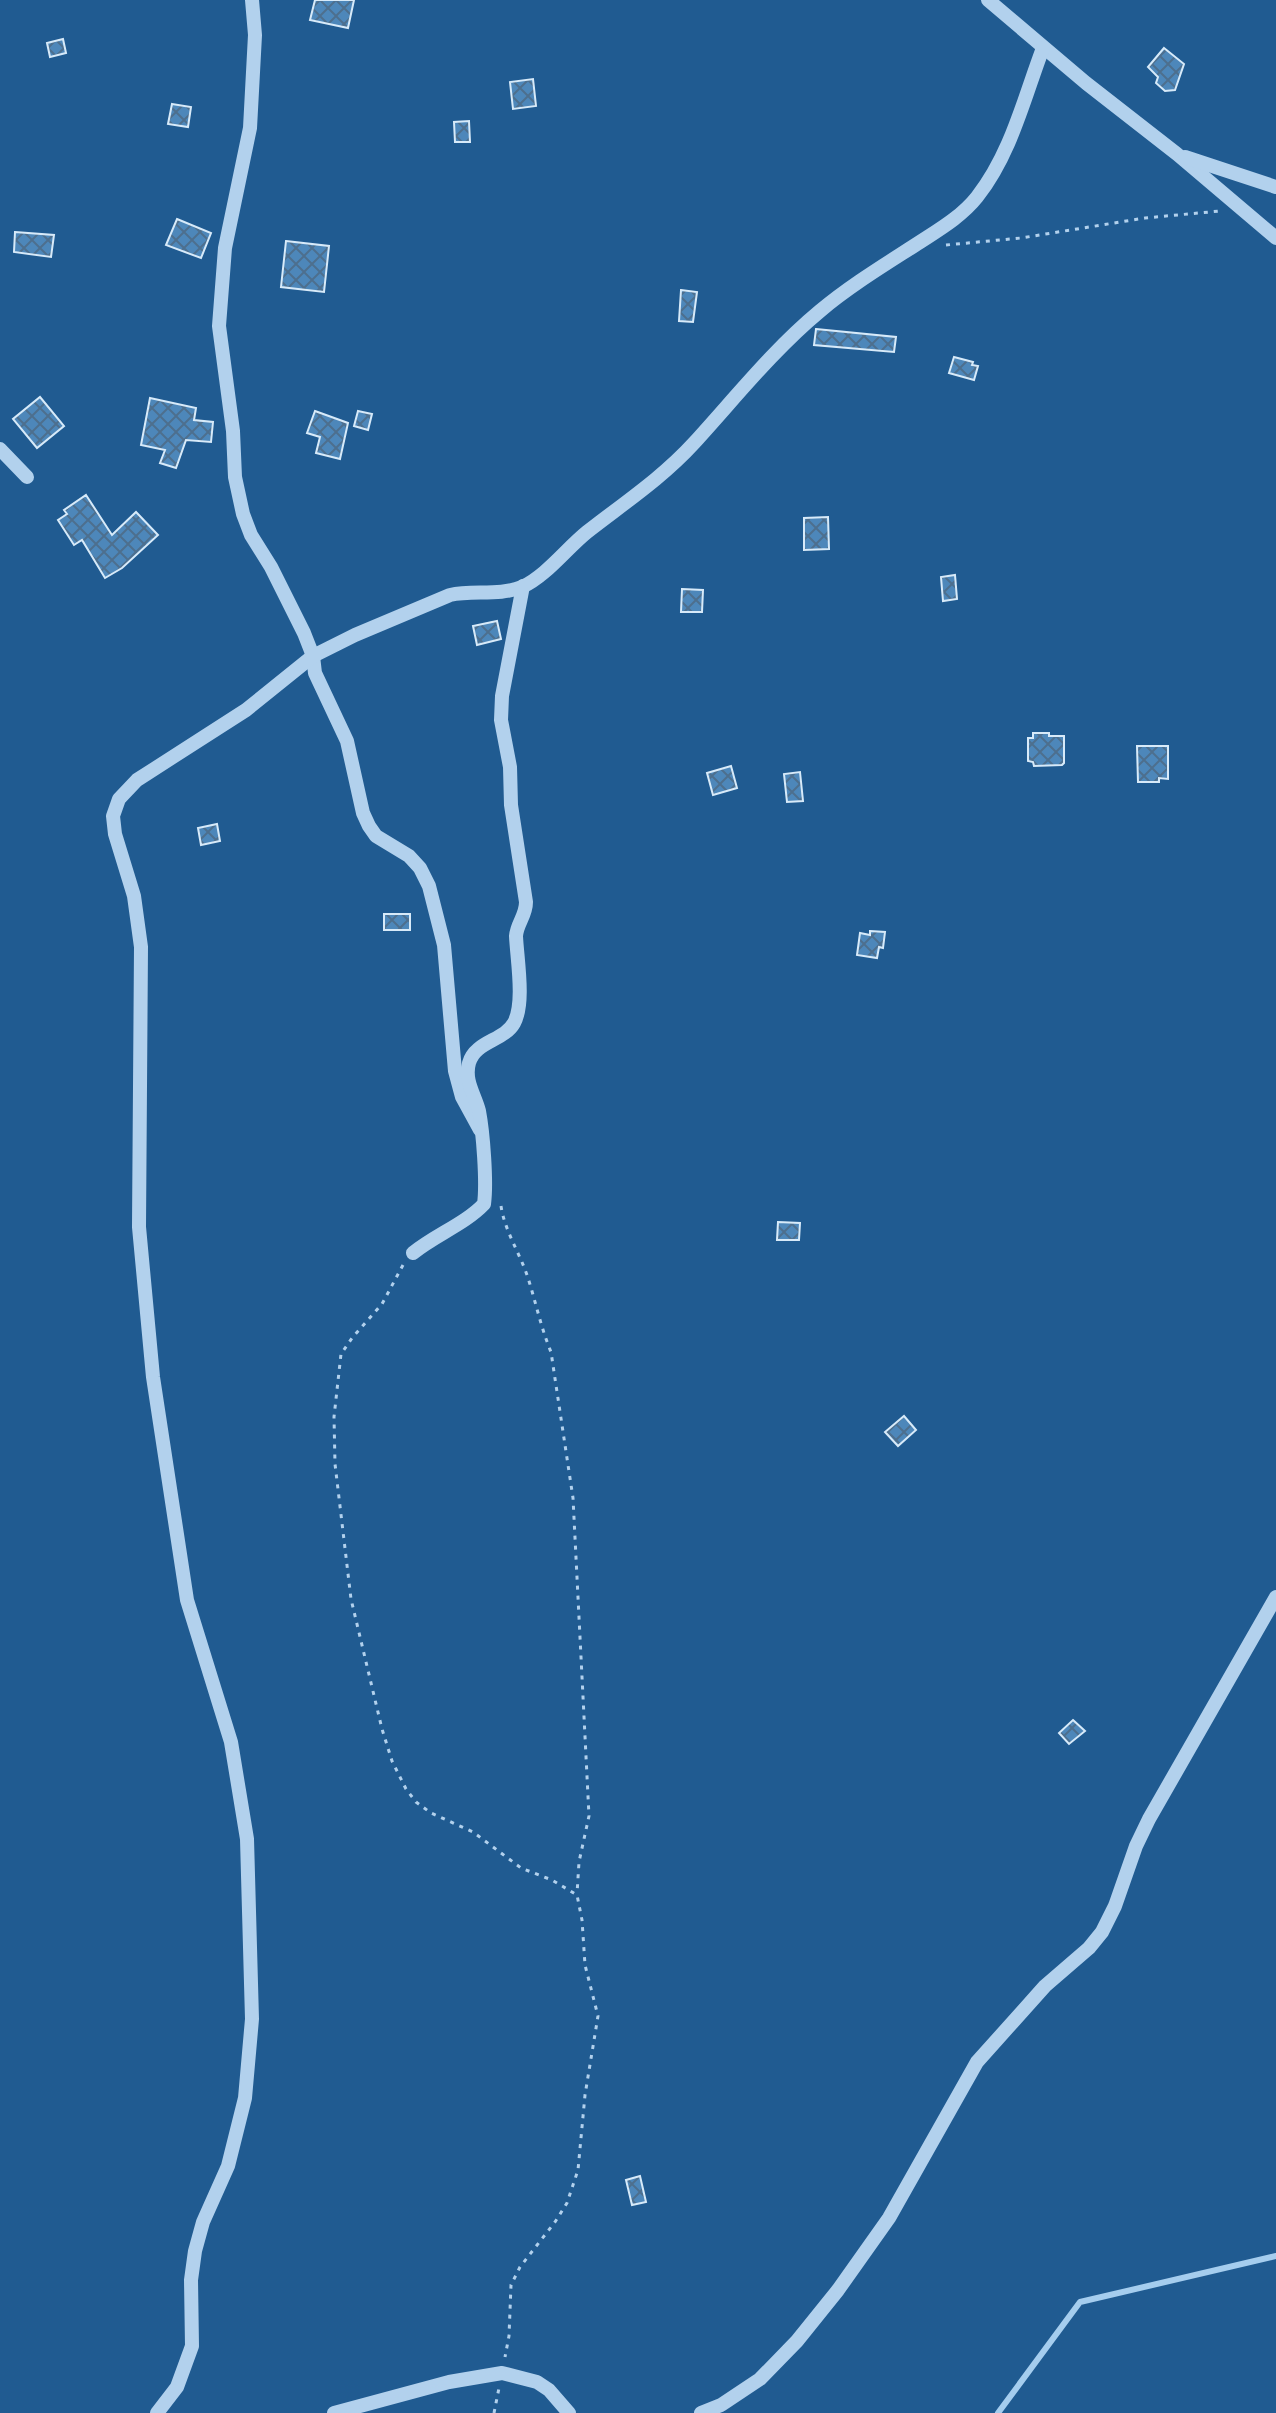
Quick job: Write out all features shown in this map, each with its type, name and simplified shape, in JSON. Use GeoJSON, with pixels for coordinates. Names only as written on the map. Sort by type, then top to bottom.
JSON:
{"type":"FeatureCollection","features":[{"type":"Feature","properties":{"kind":"street"},"geometry":{"type":"LineString","coordinates":[[252,0],[255,35],[250,128],[225,248],[219,326],[233,431],[235,477],[251,535],[285,594],[313,656],[321,689],[347,741],[363,813],[369,826],[386,843],[409,856],[420,868],[429,886],[444,945],[455,1071],[462,1097],[480,1130]]}},
{"type":"Feature","properties":{"kind":"street"},"geometry":{"type":"LineString","coordinates":[[988,0],[1276,238]]}},
{"type":"Feature","properties":{"kind":"street"},"geometry":{"type":"LineString","coordinates":[[157,2413],[177,2387],[192,2346],[191,2280],[195,2251],[203,2222],[228,2166],[245,2098],[252,2019],[247,1839],[231,1742],[187,1600],[150,1348],[139,1227],[141,947],[134,896],[115,834],[113,816],[119,799],[137,780],[246,710],[313,656],[450,595],[504,592],[523,586],[652,484],[693,444],[792,334],[860,282],[951,222],[975,200],[1007,147],[1043,48]]}},
{"type":"Feature","properties":{"kind":"street"},"geometry":{"type":"LineString","coordinates":[[1177,154],[1276,187]]}},
{"type":"Feature","properties":{"kind":"street"},"geometry":{"type":"LineString","coordinates":[[0,449],[27,477]]}},
{"type":"Feature","properties":{"kind":"street"},"geometry":{"type":"LineString","coordinates":[[413,1253],[477,1212],[484,1204],[479,1113],[469,1086],[469,1063],[474,1053],[486,1042],[508,1030],[518,1013],[516,936],[525,914],[526,902],[511,805],[510,767],[501,720],[502,696],[523,586]]}},
{"type":"Feature","properties":{"kind":"street"},"geometry":{"type":"LineString","coordinates":[[701,2413],[721,2405],[760,2379],[797,2341],[889,2218],[960,2089],[989,2045],[1102,1932],[1149,1819],[1276,1597]]}},
{"type":"Feature","properties":{"kind":"street"},"geometry":{"type":"LineString","coordinates":[[334,2413],[449,2382],[502,2373],[537,2382],[549,2390],[569,2413]]}},
{"type":"Feature","properties":{"kind":"path"},"geometry":{"type":"LineString","coordinates":[[943,245],[1035,236],[1194,212],[1244,210]]}},
{"type":"Feature","properties":{"kind":"path"},"geometry":{"type":"LineString","coordinates":[[494,2413],[509,2336],[511,2285],[520,2267],[567,2203],[578,2170],[585,2095],[598,2016],[585,1965],[577,1895],[579,1862],[589,1816],[573,1498],[551,1352],[527,1276],[508,1233],[501,1201]]}},
{"type":"Feature","properties":{"kind":"path"},"geometry":{"type":"LineString","coordinates":[[413,1253],[375,1314],[341,1354],[335,1391],[334,1451],[351,1599],[382,1729],[392,1761],[416,1802],[440,1818],[473,1832],[521,1868],[552,1880],[577,1895]]}},
{"type":"Feature","properties":{"kind":"building"},"geometry":{"type":"Polygon","coordinates":[[[315,0],[354,0],[348,28],[310,20],[315,0]]]}},
{"type":"Feature","properties":{"kind":"building"},"geometry":{"type":"Polygon","coordinates":[[[63,39],[66,53],[50,57],[47,43],[63,39]]]}},
{"type":"Feature","properties":{"kind":"building"},"geometry":{"type":"Polygon","coordinates":[[[1164,48],[1184,64],[1175,90],[1165,91],[1156,83],[1158,77],[1148,67],[1164,48]]]}},
{"type":"Feature","properties":{"kind":"building"},"geometry":{"type":"Polygon","coordinates":[[[533,79],[536,106],[513,109],[510,82],[533,79]]]}},
{"type":"Feature","properties":{"kind":"building"},"geometry":{"type":"Polygon","coordinates":[[[172,104],[191,107],[188,127],[168,124],[172,104]]]}},
{"type":"Feature","properties":{"kind":"building"},"geometry":{"type":"Polygon","coordinates":[[[469,121],[470,142],[455,142],[454,122],[469,121]]]}},
{"type":"Feature","properties":{"kind":"building"},"geometry":{"type":"Polygon","coordinates":[[[177,219],[211,233],[201,258],[166,245],[177,219]]]}},
{"type":"Feature","properties":{"kind":"building"},"geometry":{"type":"Polygon","coordinates":[[[15,232],[54,235],[51,257],[14,252],[15,232]]]}},
{"type":"Feature","properties":{"kind":"building"},"geometry":{"type":"Polygon","coordinates":[[[286,241],[329,246],[324,292],[281,287],[286,241]]]}},
{"type":"Feature","properties":{"kind":"building"},"geometry":{"type":"Polygon","coordinates":[[[681,290],[697,292],[693,322],[679,321],[681,290]]]}},
{"type":"Feature","properties":{"kind":"building"},"geometry":{"type":"Polygon","coordinates":[[[816,329],[896,337],[894,352],[814,345],[816,329]]]}},
{"type":"Feature","properties":{"kind":"building"},"geometry":{"type":"Polygon","coordinates":[[[954,357],[978,366],[974,380],[949,373],[954,357]]]}},
{"type":"Feature","properties":{"kind":"building"},"geometry":{"type":"Polygon","coordinates":[[[40,397],[64,426],[37,448],[13,419],[40,397]]]}},
{"type":"Feature","properties":{"kind":"building"},"geometry":{"type":"Polygon","coordinates":[[[150,398],[196,408],[194,420],[213,422],[211,442],[186,440],[176,468],[160,463],[165,450],[141,445],[150,398]]]}},
{"type":"Feature","properties":{"kind":"building"},"geometry":{"type":"Polygon","coordinates":[[[315,411],[348,423],[340,459],[316,453],[320,437],[307,433],[315,411]]]}},
{"type":"Feature","properties":{"kind":"building"},"geometry":{"type":"Polygon","coordinates":[[[358,411],[372,414],[368,430],[354,426],[358,411]]]}},
{"type":"Feature","properties":{"kind":"building"},"geometry":{"type":"Polygon","coordinates":[[[86,495],[112,535],[136,512],[158,535],[122,568],[105,578],[82,540],[74,545],[58,520],[67,514],[64,510],[86,495]]]}},
{"type":"Feature","properties":{"kind":"building"},"geometry":{"type":"Polygon","coordinates":[[[828,517],[829,549],[804,550],[804,518],[828,517]]]}},
{"type":"Feature","properties":{"kind":"building"},"geometry":{"type":"Polygon","coordinates":[[[955,575],[957,599],[943,601],[941,577],[955,575]]]}},
{"type":"Feature","properties":{"kind":"building"},"geometry":{"type":"Polygon","coordinates":[[[682,589],[703,590],[702,612],[681,612],[682,589]]]}},
{"type":"Feature","properties":{"kind":"building"},"geometry":{"type":"Polygon","coordinates":[[[497,621],[501,639],[477,645],[473,626],[497,621]]]}},
{"type":"Feature","properties":{"kind":"building"},"geometry":{"type":"Polygon","coordinates":[[[1033,733],[1064,736],[1062,765],[1034,766],[1033,762],[1028,761],[1028,738],[1033,738],[1033,733]]]}},
{"type":"Feature","properties":{"kind":"building"},"geometry":{"type":"Polygon","coordinates":[[[1137,746],[1168,746],[1168,779],[1138,782],[1137,746]]]}},
{"type":"Feature","properties":{"kind":"building"},"geometry":{"type":"Polygon","coordinates":[[[731,766],[737,788],[713,795],[707,773],[731,766]]]}},
{"type":"Feature","properties":{"kind":"building"},"geometry":{"type":"Polygon","coordinates":[[[800,772],[803,801],[787,802],[784,774],[800,772]]]}},
{"type":"Feature","properties":{"kind":"building"},"geometry":{"type":"Polygon","coordinates":[[[217,824],[220,841],[201,845],[198,828],[217,824]]]}},
{"type":"Feature","properties":{"kind":"building"},"geometry":{"type":"Polygon","coordinates":[[[384,914],[410,914],[410,930],[384,930],[384,914]]]}},
{"type":"Feature","properties":{"kind":"building"},"geometry":{"type":"Polygon","coordinates":[[[870,931],[885,932],[883,948],[879,947],[877,958],[857,955],[860,933],[870,935],[870,931]]]}},
{"type":"Feature","properties":{"kind":"building"},"geometry":{"type":"Polygon","coordinates":[[[778,1222],[800,1223],[799,1240],[777,1240],[778,1222]]]}},
{"type":"Feature","properties":{"kind":"building"},"geometry":{"type":"Polygon","coordinates":[[[904,1416],[916,1430],[898,1446],[885,1432],[904,1416]]]}},
{"type":"Feature","properties":{"kind":"building"},"geometry":{"type":"Polygon","coordinates":[[[1073,1720],[1085,1731],[1069,1744],[1059,1733],[1073,1720]]]}},
{"type":"Feature","properties":{"kind":"building"},"geometry":{"type":"Polygon","coordinates":[[[640,2176],[646,2202],[632,2205],[626,2180],[640,2176]]]}},
{"type":"Feature","properties":{"kind":"waterway"},"geometry":{"type":"LineString","coordinates":[[998,2413],[1080,2302],[1276,2256]]}}]}
